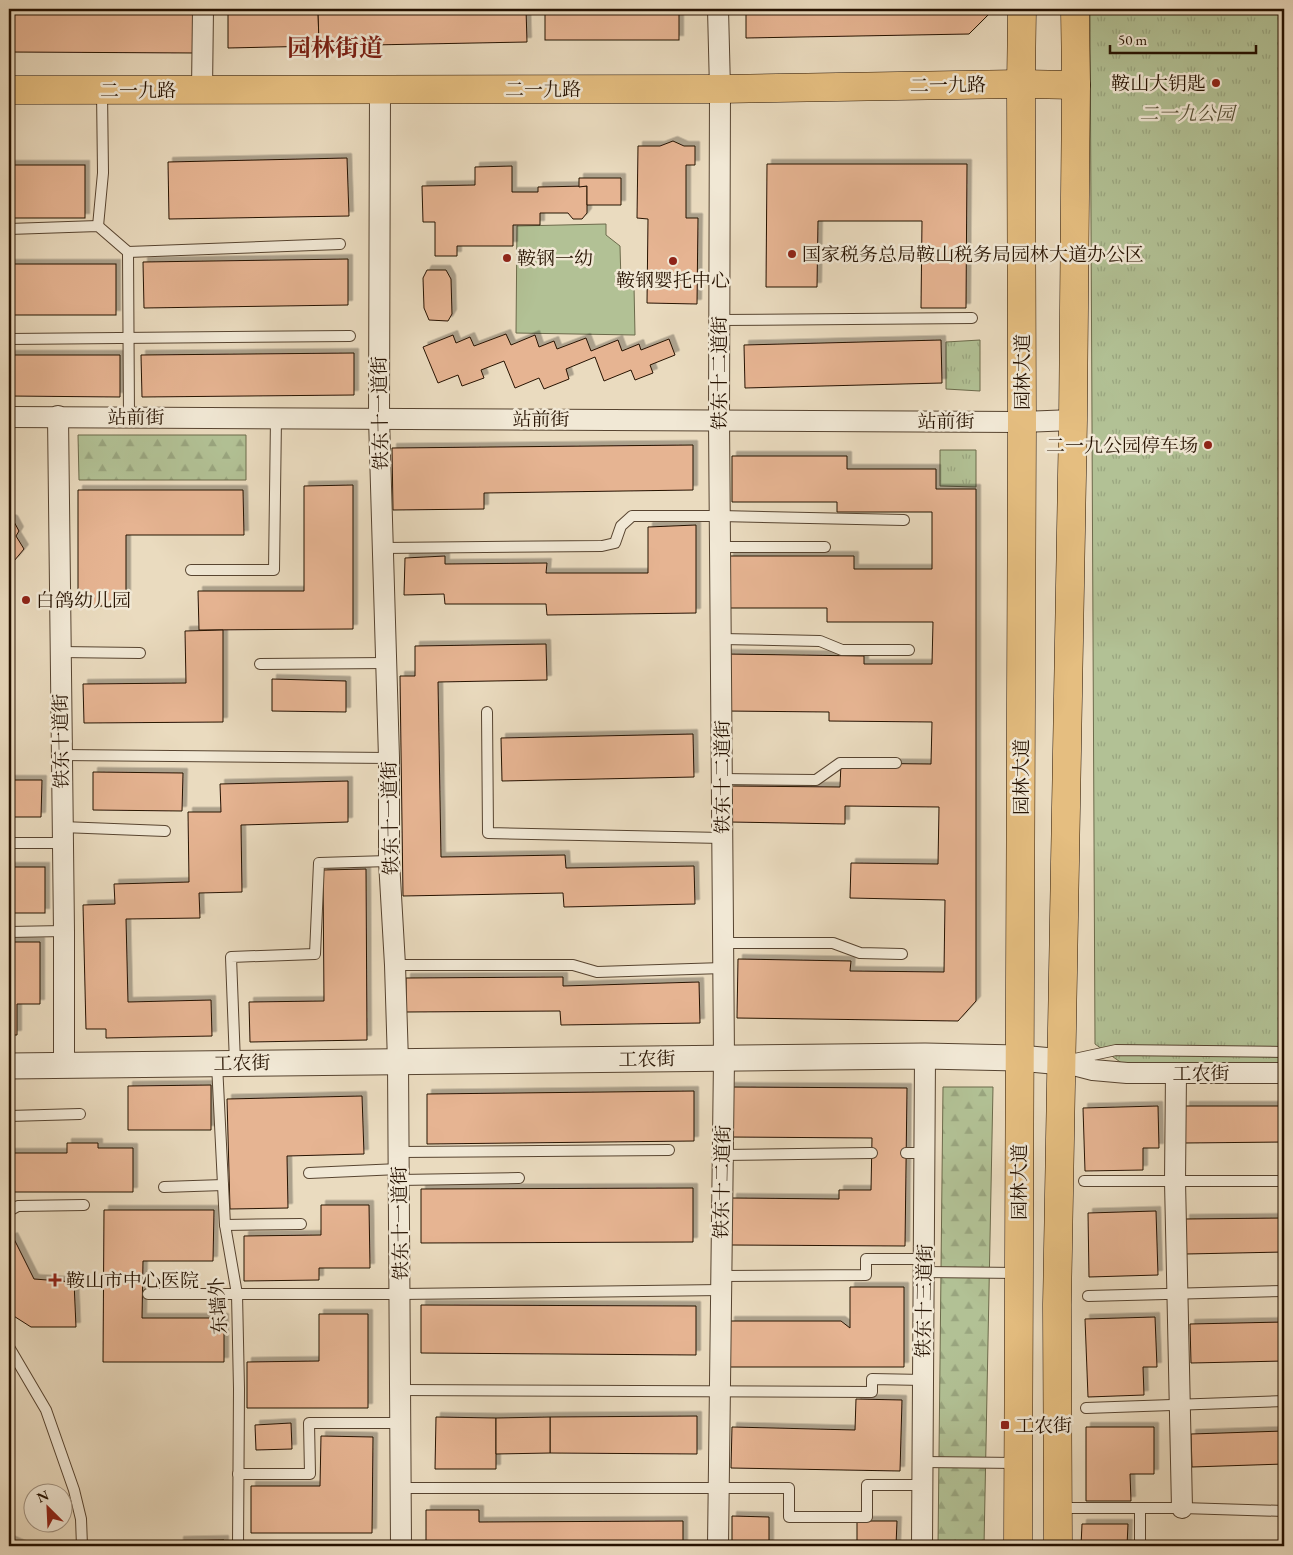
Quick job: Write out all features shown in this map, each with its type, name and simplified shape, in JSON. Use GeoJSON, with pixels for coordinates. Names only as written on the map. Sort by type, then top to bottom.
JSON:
{"type":"FeatureCollection","features":[{"type":"Feature","properties":{"kind":"main road","name":"园林大道"},"geometry":{"type":"LineString","coordinates":[[1018,1546],[1022,9]]}},
{"type":"Feature","properties":{"kind":"main road"},"geometry":{"type":"LineString","coordinates":[[1058,1546],[1057,1306],[1073,420],[1075,9]]}},
{"type":"Feature","properties":{"kind":"main road","name":"二一九路"},"geometry":{"type":"LineString","coordinates":[[9,90],[720,89],[1021,84],[1076,85]]}},
{"type":"Feature","properties":{"kind":"street"},"geometry":{"type":"LineString","coordinates":[[202,90],[203,9]]}},
{"type":"Feature","properties":{"kind":"street","name":"铁东十二道街"},"geometry":{"type":"LineString","coordinates":[[718,9],[720,89],[719,420],[724,1058],[718,1546]]}},
{"type":"Feature","properties":{"kind":"street","name":"铁东十一道街"},"geometry":{"type":"LineString","coordinates":[[380,89],[378,418],[389,758],[389,861],[398,1062],[401,1294],[401,1546]]}},
{"type":"Feature","properties":{"kind":"street","name":"铁东十道街"},"geometry":{"type":"LineString","coordinates":[[58,416],[64,1065]]}},
{"type":"Feature","properties":{"kind":"street","name":"站前街"},"geometry":{"type":"LineString","coordinates":[[9,417],[1022,422],[1073,420]]}},
{"type":"Feature","properties":{"kind":"street"},"geometry":{"type":"LineString","coordinates":[[1020,1023],[1024,1037],[1031,1047],[1062,1062]]}},
{"type":"Feature","properties":{"kind":"street","name":"工农街"},"geometry":{"type":"LineString","coordinates":[[9,1066],[925,1056],[1020,1058],[1062,1062],[1093,1070],[1127,1073],[1284,1073]]}},
{"type":"Feature","properties":{"kind":"street","name":"铁东十三道街"},"geometry":{"type":"LineString","coordinates":[[922,1546],[924,1266],[916,1153],[925,1056]]}},
{"type":"Feature","properties":{"kind":"street"},"geometry":{"type":"LineString","coordinates":[[1176,1073],[1175,1181],[1182,1508]]}},
{"type":"Feature","properties":{"kind":"lane"},"geometry":{"type":"LineString","coordinates":[[98,226],[103,172],[102,90]]}},
{"type":"Feature","properties":{"kind":"lane"},"geometry":{"type":"LineString","coordinates":[[9,229],[98,226],[128,252],[340,244]]}},
{"type":"Feature","properties":{"kind":"lane"},"geometry":{"type":"LineString","coordinates":[[128,252],[129,417]]}},
{"type":"Feature","properties":{"kind":"lane"},"geometry":{"type":"LineString","coordinates":[[719,320],[972,318]]}},
{"type":"Feature","properties":{"kind":"lane"},"geometry":{"type":"LineString","coordinates":[[9,339],[350,336]]}},
{"type":"Feature","properties":{"kind":"lane"},"geometry":{"type":"LineString","coordinates":[[191,570],[274,570],[276,418]]}},
{"type":"Feature","properties":{"kind":"lane"},"geometry":{"type":"LineString","coordinates":[[383,548],[602,546],[615,543],[621,526],[632,516],[904,520]]}},
{"type":"Feature","properties":{"kind":"lane"},"geometry":{"type":"LineString","coordinates":[[720,546],[825,547]]}},
{"type":"Feature","properties":{"kind":"lane"},"geometry":{"type":"LineString","coordinates":[[721,639],[820,641],[842,650],[909,650]]}},
{"type":"Feature","properties":{"kind":"lane"},"geometry":{"type":"LineString","coordinates":[[60,652],[140,653]]}},
{"type":"Feature","properties":{"kind":"lane"},"geometry":{"type":"LineString","coordinates":[[260,664],[386,663]]}},
{"type":"Feature","properties":{"kind":"lane"},"geometry":{"type":"LineString","coordinates":[[487,712],[488,833],[722,838]]}},
{"type":"Feature","properties":{"kind":"lane"},"geometry":{"type":"LineString","coordinates":[[61,755],[389,758]]}},
{"type":"Feature","properties":{"kind":"lane"},"geometry":{"type":"LineString","coordinates":[[722,779],[816,780],[840,763],[896,763]]}},
{"type":"Feature","properties":{"kind":"lane"},"geometry":{"type":"LineString","coordinates":[[9,842],[62,835],[165,831]]}},
{"type":"Feature","properties":{"kind":"lane","name":"东墙外"},"geometry":{"type":"LineString","coordinates":[[238,1546],[238,1294],[225,1224],[223,1185],[231,957],[315,954],[319,863],[389,861]]}},
{"type":"Feature","properties":{"kind":"lane"},"geometry":{"type":"LineString","coordinates":[[9,932],[64,931]]}},
{"type":"Feature","properties":{"kind":"lane"},"geometry":{"type":"LineString","coordinates":[[723,943],[832,943],[860,952],[902,954]]}},
{"type":"Feature","properties":{"kind":"lane"},"geometry":{"type":"LineString","coordinates":[[395,965],[573,965],[597,972],[723,968]]}},
{"type":"Feature","properties":{"kind":"lane"},"geometry":{"type":"LineString","coordinates":[[1062,1062],[1116,1050],[1284,1052]]}},
{"type":"Feature","properties":{"kind":"lane"},"geometry":{"type":"LineString","coordinates":[[9,1116],[80,1114]]}},
{"type":"Feature","properties":{"kind":"lane"},"geometry":{"type":"LineString","coordinates":[[309,1173],[669,1150]]}},
{"type":"Feature","properties":{"kind":"lane"},"geometry":{"type":"LineString","coordinates":[[722,1155],[872,1154]]}},
{"type":"Feature","properties":{"kind":"lane"},"geometry":{"type":"LineString","coordinates":[[399,1167],[520,1178]]}},
{"type":"Feature","properties":{"kind":"lane"},"geometry":{"type":"LineString","coordinates":[[1084,1181],[1284,1181]]}},
{"type":"Feature","properties":{"kind":"lane"},"geometry":{"type":"LineString","coordinates":[[164,1187],[223,1185]]}},
{"type":"Feature","properties":{"kind":"lane"},"geometry":{"type":"LineString","coordinates":[[9,1211],[18,1206],[84,1205]]}},
{"type":"Feature","properties":{"kind":"lane"},"geometry":{"type":"LineString","coordinates":[[225,1224],[301,1224]]}},
{"type":"Feature","properties":{"kind":"lane"},"geometry":{"type":"LineString","coordinates":[[148,1294],[401,1294],[721,1283],[866,1275],[866,1259],[924,1266],[1018,1273]]}},
{"type":"Feature","properties":{"kind":"lane"},"geometry":{"type":"LineString","coordinates":[[1088,1296],[1284,1291]]}},
{"type":"Feature","properties":{"kind":"lane"},"geometry":{"type":"LineString","coordinates":[[9,1347],[46,1410],[74,1490],[81,1519],[82,1546]]}},
{"type":"Feature","properties":{"kind":"lane"},"geometry":{"type":"LineString","coordinates":[[400,1390],[872,1392],[872,1379],[923,1380]]}},
{"type":"Feature","properties":{"kind":"lane"},"geometry":{"type":"LineString","coordinates":[[1086,1408],[1284,1401]]}},
{"type":"Feature","properties":{"kind":"lane"},"geometry":{"type":"LineString","coordinates":[[238,1474],[310,1474],[309,1423],[400,1423]]}},
{"type":"Feature","properties":{"kind":"lane"},"geometry":{"type":"LineString","coordinates":[[922,1462],[1018,1463]]}},
{"type":"Feature","properties":{"kind":"lane"},"geometry":{"type":"LineString","coordinates":[[401,1488],[789,1488],[789,1517],[867,1517],[867,1485],[921,1485]]}},
{"type":"Feature","properties":{"kind":"lane"},"geometry":{"type":"LineString","coordinates":[[1058,1505],[1068,1508],[1182,1508],[1284,1512]]}},
{"type":"Feature","properties":{"kind":"lane"},"geometry":{"type":"LineString","coordinates":[[1140,1508],[1140,1546]]}},
{"type":"Feature","properties":{"kind":"green space","name":"二一九公园"},"geometry":{"type":"Polygon","coordinates":[[[1090,9],[1284,9],[1284,1066],[1123,1064],[1095,1044],[1090,9]]]}},
{"type":"Feature","properties":{"kind":"green space"},"geometry":{"type":"Polygon","coordinates":[[[606,224],[606,235],[620,246],[621,282],[634,286],[635,335],[516,333],[517,226],[606,224]]]}},
{"type":"Feature","properties":{"kind":"green space"},"geometry":{"type":"Polygon","coordinates":[[[980,340],[980,391],[946,389],[946,342],[980,340]]]}},
{"type":"Feature","properties":{"kind":"green space"},"geometry":{"type":"Polygon","coordinates":[[[78,435],[246,435],[246,480],[79,480],[78,435]]]}},
{"type":"Feature","properties":{"kind":"green space"},"geometry":{"type":"Polygon","coordinates":[[[940,450],[976,450],[976,487],[940,486],[940,450]]]}},
{"type":"Feature","properties":{"kind":"green space"},"geometry":{"type":"Polygon","coordinates":[[[943,1087],[993,1087],[984,1546],[938,1546],[943,1087]]]}},
{"type":"Feature","properties":{"kind":"building"},"geometry":{"type":"Polygon","coordinates":[[[9,9],[196,9],[196,53],[9,52],[9,9]]]}},
{"type":"Feature","properties":{"kind":"building"},"geometry":{"type":"Polygon","coordinates":[[[228,9],[318,9],[319,46],[228,48],[228,9]]]}},
{"type":"Feature","properties":{"kind":"building"},"geometry":{"type":"Polygon","coordinates":[[[318,9],[526,9],[527,42],[319,46],[318,9]]]}},
{"type":"Feature","properties":{"kind":"building"},"geometry":{"type":"Polygon","coordinates":[[[545,9],[679,9],[679,40],[545,40],[545,9]]]}},
{"type":"Feature","properties":{"kind":"building"},"geometry":{"type":"Polygon","coordinates":[[[746,9],[994,9],[969,34],[746,38],[746,9]]]}},
{"type":"Feature","properties":{"kind":"building","name":"鞍钢婴托中心"},"geometry":{"type":"Polygon","coordinates":[[[673,141],[684,146],[695,146],[695,165],[686,165],[686,218],[698,218],[697,304],[647,303],[648,219],[637,218],[638,146],[660,146],[673,141]]]}},
{"type":"Feature","properties":{"kind":"building"},"geometry":{"type":"Polygon","coordinates":[[[347,158],[349,216],[169,219],[168,162],[347,158]]]}},
{"type":"Feature","properties":{"kind":"building","name":"国家税务总局鞍山税务局园林大道办公区"},"geometry":{"type":"Polygon","coordinates":[[[767,164],[967,164],[966,308],[921,308],[922,221],[818,221],[817,287],[766,287],[767,164]]]}},
{"type":"Feature","properties":{"kind":"building"},"geometry":{"type":"Polygon","coordinates":[[[9,165],[85,165],[85,218],[9,218],[9,165]]]}},
{"type":"Feature","properties":{"kind":"building"},"geometry":{"type":"Polygon","coordinates":[[[512,166],[512,192],[538,192],[538,187],[587,186],[587,213],[582,219],[573,219],[568,213],[540,213],[540,225],[513,225],[513,246],[457,246],[457,256],[435,256],[435,222],[423,222],[422,186],[475,185],[475,167],[512,166]]]}},
{"type":"Feature","properties":{"kind":"building"},"geometry":{"type":"Polygon","coordinates":[[[579,178],[621,178],[621,205],[587,205],[587,186],[579,187],[579,178]]]}},
{"type":"Feature","properties":{"kind":"building"},"geometry":{"type":"Polygon","coordinates":[[[348,259],[348,305],[144,308],[143,262],[348,259]]]}},
{"type":"Feature","properties":{"kind":"building"},"geometry":{"type":"Polygon","coordinates":[[[9,264],[116,264],[116,315],[9,315],[9,264]]]}},
{"type":"Feature","properties":{"kind":"building"},"geometry":{"type":"Polygon","coordinates":[[[427,270],[446,270],[451,279],[452,314],[448,321],[429,320],[424,308],[423,278],[427,270]]]}},
{"type":"Feature","properties":{"kind":"building"},"geometry":{"type":"Polygon","coordinates":[[[506,334],[511,345],[535,335],[539,347],[554,341],[557,349],[586,338],[591,351],[618,340],[622,351],[639,344],[641,350],[669,339],[675,355],[650,365],[653,373],[635,380],[631,370],[604,381],[595,357],[566,369],[569,379],[544,389],[539,378],[515,388],[504,361],[481,370],[484,378],[462,386],[458,375],[438,383],[423,347],[453,335],[456,343],[470,337],[474,346],[506,334]]]}},
{"type":"Feature","properties":{"kind":"building"},"geometry":{"type":"Polygon","coordinates":[[[941,340],[942,383],[745,388],[744,345],[941,340]]]}},
{"type":"Feature","properties":{"kind":"building"},"geometry":{"type":"Polygon","coordinates":[[[354,353],[354,395],[142,397],[141,355],[354,353]]]}},
{"type":"Feature","properties":{"kind":"building"},"geometry":{"type":"Polygon","coordinates":[[[9,355],[120,355],[120,397],[9,396],[9,355]]]}},
{"type":"Feature","properties":{"kind":"building"},"geometry":{"type":"Polygon","coordinates":[[[693,445],[693,490],[484,493],[484,509],[393,510],[392,448],[693,445]]]}},
{"type":"Feature","properties":{"kind":"building"},"geometry":{"type":"Polygon","coordinates":[[[732,456],[847,456],[847,469],[936,469],[936,489],[976,489],[976,1001],[958,1021],[737,1018],[738,959],[851,961],[850,971],[944,972],[945,900],[850,898],[851,863],[938,864],[939,807],[845,806],[845,824],[730,822],[730,786],[840,787],[841,763],[931,764],[932,722],[829,721],[829,712],[725,711],[726,654],[864,656],[864,664],[932,664],[933,622],[827,622],[827,608],[728,608],[729,556],[854,556],[854,569],[932,569],[932,512],[837,512],[837,502],[732,502],[732,456]]]}},
{"type":"Feature","properties":{"kind":"building"},"geometry":{"type":"Polygon","coordinates":[[[353,485],[353,629],[199,630],[198,591],[304,591],[304,486],[353,485]]]}},
{"type":"Feature","properties":{"kind":"building"},"geometry":{"type":"Polygon","coordinates":[[[78,490],[243,490],[244,535],[126,535],[126,606],[78,606],[78,490]]]}},
{"type":"Feature","properties":{"kind":"building"},"geometry":{"type":"Polygon","coordinates":[[[9,519],[13,520],[19,531],[16,536],[24,549],[14,561],[9,561],[9,519]]]}},
{"type":"Feature","properties":{"kind":"building"},"geometry":{"type":"Polygon","coordinates":[[[696,525],[696,613],[547,615],[546,604],[445,604],[444,594],[404,595],[405,558],[445,556],[445,564],[547,563],[546,573],[648,573],[648,527],[696,525]]]}},
{"type":"Feature","properties":{"kind":"building"},"geometry":{"type":"Polygon","coordinates":[[[223,630],[223,722],[84,723],[83,684],[186,683],[185,631],[223,630]]]}},
{"type":"Feature","properties":{"kind":"building"},"geometry":{"type":"Polygon","coordinates":[[[546,644],[547,680],[438,682],[441,857],[565,855],[566,868],[694,866],[695,904],[564,907],[563,893],[403,896],[400,676],[415,676],[415,646],[546,644]]]}},
{"type":"Feature","properties":{"kind":"building"},"geometry":{"type":"Polygon","coordinates":[[[272,679],[346,681],[346,712],[272,711],[272,679]]]}},
{"type":"Feature","properties":{"kind":"building"},"geometry":{"type":"Polygon","coordinates":[[[693,734],[694,777],[502,781],[501,738],[693,734]]]}},
{"type":"Feature","properties":{"kind":"building"},"geometry":{"type":"Polygon","coordinates":[[[93,772],[183,773],[182,811],[93,810],[93,772]]]}},
{"type":"Feature","properties":{"kind":"building"},"geometry":{"type":"Polygon","coordinates":[[[9,780],[42,780],[41,817],[9,817],[9,780]]]}},
{"type":"Feature","properties":{"kind":"building"},"geometry":{"type":"Polygon","coordinates":[[[348,781],[348,822],[241,825],[242,892],[199,893],[200,918],[126,919],[128,1002],[211,1000],[212,1036],[106,1038],[106,1029],[86,1029],[83,905],[115,904],[114,884],[189,882],[188,812],[221,812],[220,784],[348,781]]]}},
{"type":"Feature","properties":{"kind":"building"},"geometry":{"type":"Polygon","coordinates":[[[9,867],[45,867],[45,913],[9,913],[9,867]]]}},
{"type":"Feature","properties":{"kind":"building"},"geometry":{"type":"Polygon","coordinates":[[[366,869],[367,1040],[250,1042],[249,1002],[324,1001],[323,870],[366,869]]]}},
{"type":"Feature","properties":{"kind":"building"},"geometry":{"type":"Polygon","coordinates":[[[9,942],[40,942],[40,1004],[17,1004],[17,1035],[9,1035],[9,942]]]}},
{"type":"Feature","properties":{"kind":"building"},"geometry":{"type":"Polygon","coordinates":[[[563,977],[563,986],[699,982],[700,1023],[561,1025],[560,1011],[406,1012],[406,978],[563,977]]]}},
{"type":"Feature","properties":{"kind":"building"},"geometry":{"type":"Polygon","coordinates":[[[211,1085],[211,1130],[128,1130],[128,1086],[211,1085]]]}},
{"type":"Feature","properties":{"kind":"building"},"geometry":{"type":"Polygon","coordinates":[[[730,1087],[907,1088],[905,1246],[731,1245],[732,1198],[839,1199],[839,1190],[871,1190],[872,1138],[729,1137],[730,1087]]]}},
{"type":"Feature","properties":{"kind":"building"},"geometry":{"type":"Polygon","coordinates":[[[694,1091],[694,1141],[427,1144],[427,1094],[694,1091]]]}},
{"type":"Feature","properties":{"kind":"building"},"geometry":{"type":"Polygon","coordinates":[[[362,1096],[364,1154],[287,1156],[288,1208],[230,1209],[227,1099],[362,1096]]]}},
{"type":"Feature","properties":{"kind":"building"},"geometry":{"type":"Polygon","coordinates":[[[1158,1106],[1159,1148],[1143,1148],[1143,1170],[1085,1171],[1083,1108],[1158,1106]]]}},
{"type":"Feature","properties":{"kind":"building"},"geometry":{"type":"Polygon","coordinates":[[[1185,1106],[1284,1106],[1284,1142],[1185,1143],[1185,1106]]]}},
{"type":"Feature","properties":{"kind":"building"},"geometry":{"type":"Polygon","coordinates":[[[67,1143],[98,1143],[98,1148],[133,1148],[133,1192],[9,1192],[9,1153],[67,1153],[67,1143]]]}},
{"type":"Feature","properties":{"kind":"building"},"geometry":{"type":"Polygon","coordinates":[[[693,1188],[693,1242],[421,1243],[421,1189],[693,1188]]]}},
{"type":"Feature","properties":{"kind":"building"},"geometry":{"type":"Polygon","coordinates":[[[321,1205],[369,1205],[370,1268],[319,1268],[319,1280],[244,1281],[244,1236],[321,1235],[321,1205]]]}},
{"type":"Feature","properties":{"kind":"building"},"geometry":{"type":"Polygon","coordinates":[[[104,1210],[214,1210],[213,1261],[143,1261],[142,1318],[224,1318],[224,1362],[103,1362],[104,1210]]]}},
{"type":"Feature","properties":{"kind":"building"},"geometry":{"type":"Polygon","coordinates":[[[1156,1211],[1158,1275],[1089,1277],[1088,1213],[1156,1211]]]}},
{"type":"Feature","properties":{"kind":"building"},"geometry":{"type":"Polygon","coordinates":[[[1284,1218],[1284,1252],[1186,1254],[1185,1219],[1284,1218]]]}},
{"type":"Feature","properties":{"kind":"building"},"geometry":{"type":"Polygon","coordinates":[[[13,1237],[34,1279],[74,1282],[76,1327],[31,1327],[9,1313],[9,1239],[13,1237]]]}},
{"type":"Feature","properties":{"kind":"building"},"geometry":{"type":"Polygon","coordinates":[[[850,1287],[904,1287],[904,1367],[730,1367],[730,1321],[841,1321],[850,1328],[850,1287]]]}},
{"type":"Feature","properties":{"kind":"building"},"geometry":{"type":"Polygon","coordinates":[[[421,1305],[696,1306],[696,1355],[421,1353],[421,1305]]]}},
{"type":"Feature","properties":{"kind":"building"},"geometry":{"type":"Polygon","coordinates":[[[319,1314],[368,1314],[368,1408],[247,1408],[247,1362],[319,1361],[319,1314]]]}},
{"type":"Feature","properties":{"kind":"building"},"geometry":{"type":"Polygon","coordinates":[[[1155,1317],[1157,1367],[1143,1367],[1144,1395],[1088,1397],[1085,1319],[1155,1317]]]}},
{"type":"Feature","properties":{"kind":"building"},"geometry":{"type":"Polygon","coordinates":[[[1284,1322],[1284,1361],[1191,1363],[1190,1324],[1284,1322]]]}},
{"type":"Feature","properties":{"kind":"building"},"geometry":{"type":"Polygon","coordinates":[[[856,1399],[902,1400],[900,1471],[731,1468],[732,1427],[855,1430],[856,1399]]]}},
{"type":"Feature","properties":{"kind":"building"},"geometry":{"type":"Polygon","coordinates":[[[697,1416],[697,1454],[550,1453],[550,1417],[697,1416]]]}},
{"type":"Feature","properties":{"kind":"building"},"geometry":{"type":"Polygon","coordinates":[[[436,1417],[496,1418],[496,1469],[435,1469],[436,1417]]]}},
{"type":"Feature","properties":{"kind":"building"},"geometry":{"type":"Polygon","coordinates":[[[550,1417],[550,1453],[496,1454],[496,1418],[550,1417]]]}},
{"type":"Feature","properties":{"kind":"building"},"geometry":{"type":"Polygon","coordinates":[[[291,1423],[292,1449],[256,1450],[255,1425],[291,1423]]]}},
{"type":"Feature","properties":{"kind":"building"},"geometry":{"type":"Polygon","coordinates":[[[1086,1427],[1154,1427],[1154,1474],[1130,1474],[1131,1501],[1086,1501],[1086,1427]]]}},
{"type":"Feature","properties":{"kind":"building"},"geometry":{"type":"Polygon","coordinates":[[[1284,1431],[1284,1464],[1192,1467],[1191,1434],[1284,1431]]]}},
{"type":"Feature","properties":{"kind":"building"},"geometry":{"type":"Polygon","coordinates":[[[321,1436],[373,1437],[372,1533],[251,1533],[251,1486],[320,1486],[321,1436]]]}},
{"type":"Feature","properties":{"kind":"building"},"geometry":{"type":"Polygon","coordinates":[[[426,1510],[479,1510],[479,1522],[683,1521],[683,1546],[426,1546],[426,1510]]]}},
{"type":"Feature","properties":{"kind":"building"},"geometry":{"type":"Polygon","coordinates":[[[732,1516],[769,1517],[769,1546],[732,1546],[732,1516]]]}},
{"type":"Feature","properties":{"kind":"building"},"geometry":{"type":"Polygon","coordinates":[[[857,1521],[897,1521],[896,1546],[857,1546],[857,1521]]]}},
{"type":"Feature","properties":{"kind":"building"},"geometry":{"type":"Polygon","coordinates":[[[1082,1524],[1128,1524],[1127,1546],[1081,1546],[1082,1524]]]}},
{"type":"Feature","properties":{"kind":"building"},"geometry":{"type":"Polygon","coordinates":[[[9,1540],[23,1546],[9,1546],[9,1540]]]}},
{"type":"Feature","properties":{"kind":"building"},"geometry":{"type":"Polygon","coordinates":[[[224,1540],[224,1546],[179,1546],[179,1541],[224,1540]]]}},
{"type":"Feature","properties":{"kind":"place","name":"鞍山大钥匙"},"geometry":{"type":"Point","coordinates":[1216,83]}},
{"type":"Feature","properties":{"kind":"place","name":"国家税务总局鞍山税务局园林大道办公区"},"geometry":{"type":"Point","coordinates":[792,254]}},
{"type":"Feature","properties":{"kind":"place","name":"鞍钢一幼"},"geometry":{"type":"Point","coordinates":[507,258]}},
{"type":"Feature","properties":{"kind":"place","name":"鞍钢婴托中心"},"geometry":{"type":"Point","coordinates":[673,261]}},
{"type":"Feature","properties":{"kind":"place","name":"二一九公园停车场"},"geometry":{"type":"Point","coordinates":[1208,445]}},
{"type":"Feature","properties":{"kind":"place","name":"白鸽幼儿园"},"geometry":{"type":"Point","coordinates":[26,600]}},
{"type":"Feature","properties":{"kind":"place","name":"鞍山市中心医院"},"geometry":{"type":"Point","coordinates":[55,1280]}},
{"type":"Feature","properties":{"kind":"place","name":"工农街"},"geometry":{"type":"Point","coordinates":[1005,1425]}},
{"type":"Feature","properties":{"kind":"district","name":"园林街道"},"geometry":{"type":"Point","coordinates":[335,47]}}]}
